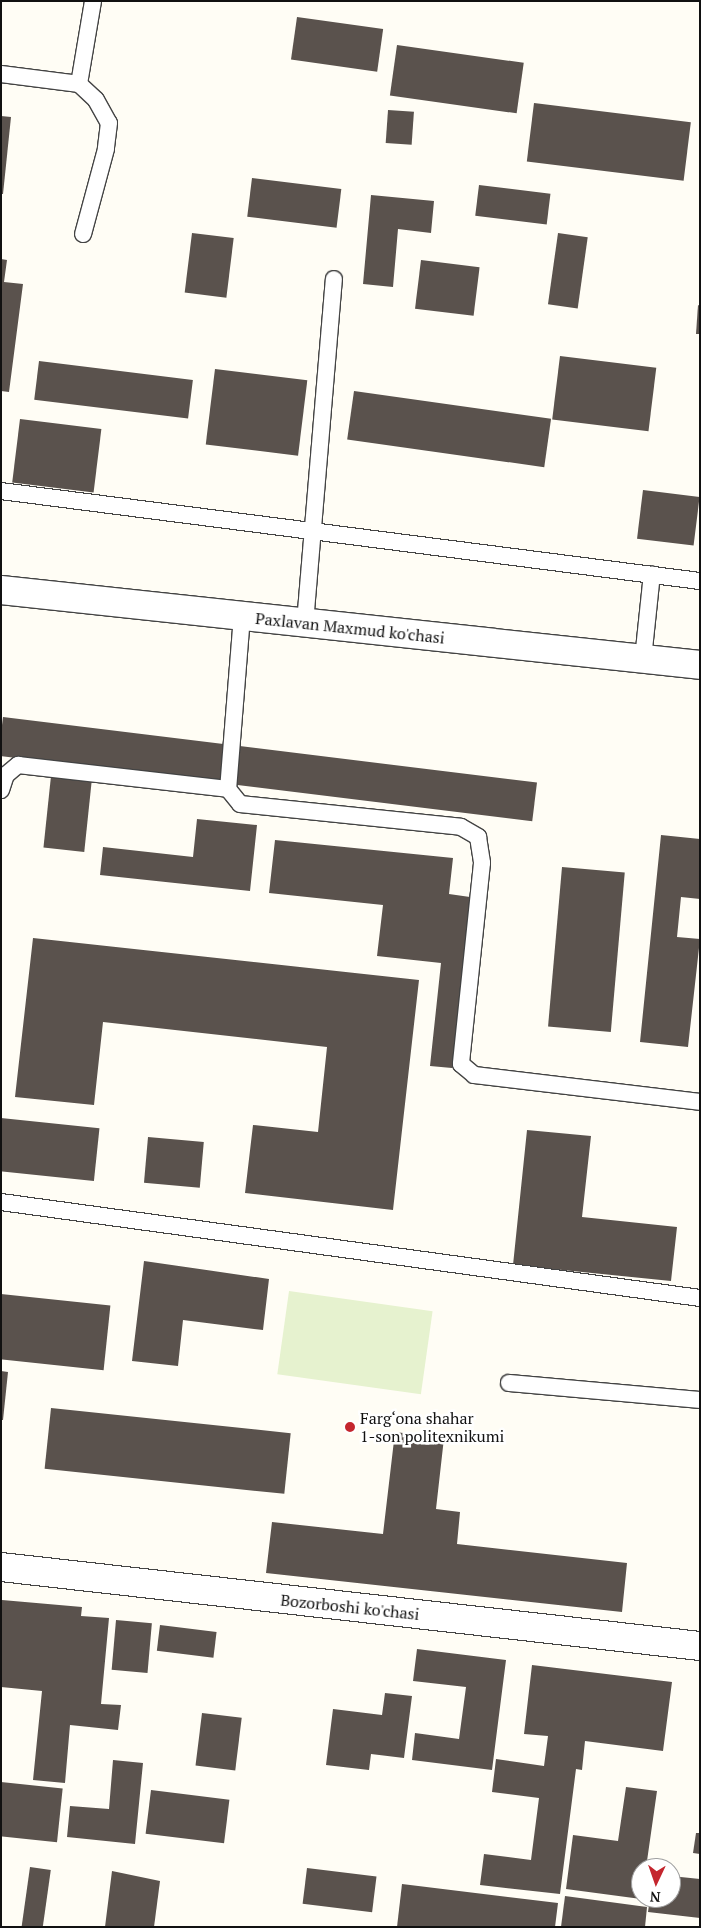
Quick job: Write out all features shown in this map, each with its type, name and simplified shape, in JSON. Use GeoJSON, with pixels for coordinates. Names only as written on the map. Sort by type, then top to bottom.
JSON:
{"type":"FeatureCollection","features":[{"type":"Feature","properties":{"kind":"street","name":"Paxlavan Maxmud ko'chasi"},"geometry":{"type":"LineString","coordinates":[[1,590],[700,665]]}},
{"type":"Feature","properties":{"kind":"street","name":"Bozorboshi ko'chasi"},"geometry":{"type":"LineString","coordinates":[[1,1568],[700,1646]]}},
{"type":"Feature","properties":{"kind":"lane"},"geometry":{"type":"LineString","coordinates":[[80,84],[93,1]]}},
{"type":"Feature","properties":{"kind":"lane"},"geometry":{"type":"LineString","coordinates":[[1,74],[80,84],[96,100],[108,122],[106,149],[83,234]]}},
{"type":"Feature","properties":{"kind":"lane"},"geometry":{"type":"LineString","coordinates":[[305,623],[334,279]]}},
{"type":"Feature","properties":{"kind":"lane"},"geometry":{"type":"LineString","coordinates":[[1,491],[700,581]]}},
{"type":"Feature","properties":{"kind":"lane"},"geometry":{"type":"LineString","coordinates":[[643,659],[652,574]]}},
{"type":"Feature","properties":{"kind":"lane"},"geometry":{"type":"LineString","coordinates":[[242,616],[228,789],[240,804],[462,827],[478,838],[482,863],[461,1064],[474,1075],[700,1102]]}},
{"type":"Feature","properties":{"kind":"lane"},"geometry":{"type":"LineString","coordinates":[[1,790],[6,775],[18,765],[228,789]]}},
{"type":"Feature","properties":{"kind":"lane"},"geometry":{"type":"LineString","coordinates":[[1,1202],[700,1298]]}},
{"type":"Feature","properties":{"kind":"lane"},"geometry":{"type":"LineString","coordinates":[[509,1383],[700,1400]]}},
{"type":"Feature","properties":{"kind":"green space"},"geometry":{"type":"Polygon","coordinates":[[[289,1291],[433,1311],[421,1394],[277,1374],[289,1291]]]}},
{"type":"Feature","properties":{"kind":"building"},"geometry":{"type":"Polygon","coordinates":[[[297,17],[383,29],[377,72],[291,60],[297,17]]]}},
{"type":"Feature","properties":{"kind":"building"},"geometry":{"type":"Polygon","coordinates":[[[397,45],[524,63],[517,113],[390,96],[397,45]]]}},
{"type":"Feature","properties":{"kind":"building"},"geometry":{"type":"Polygon","coordinates":[[[534,103],[691,122],[684,181],[527,162],[534,103]]]}},
{"type":"Feature","properties":{"kind":"building"},"geometry":{"type":"Polygon","coordinates":[[[388,110],[414,112],[412,145],[386,143],[388,110]]]}},
{"type":"Feature","properties":{"kind":"building"},"geometry":{"type":"Polygon","coordinates":[[[1,116],[11,117],[3,194],[1,194],[1,116]]]}},
{"type":"Feature","properties":{"kind":"building"},"geometry":{"type":"Polygon","coordinates":[[[252,178],[341,189],[337,228],[247,217],[252,178]]]}},
{"type":"Feature","properties":{"kind":"building"},"geometry":{"type":"Polygon","coordinates":[[[479,185],[550,194],[547,225],[475,216],[479,185]]]}},
{"type":"Feature","properties":{"kind":"building"},"geometry":{"type":"Polygon","coordinates":[[[371,195],[434,201],[431,233],[398,229],[393,287],[363,284],[371,195]]]}},
{"type":"Feature","properties":{"kind":"building"},"geometry":{"type":"Polygon","coordinates":[[[192,233],[234,238],[226,298],[185,293],[192,233]]]}},
{"type":"Feature","properties":{"kind":"building"},"geometry":{"type":"Polygon","coordinates":[[[558,233],[588,237],[578,308],[548,304],[558,233]]]}},
{"type":"Feature","properties":{"kind":"building"},"geometry":{"type":"Polygon","coordinates":[[[1,259],[7,260],[4,282],[23,284],[9,392],[1,391],[1,259]]]}},
{"type":"Feature","properties":{"kind":"building"},"geometry":{"type":"Polygon","coordinates":[[[421,260],[480,267],[474,316],[415,309],[421,260]]]}},
{"type":"Feature","properties":{"kind":"building"},"geometry":{"type":"Polygon","coordinates":[[[698,305],[700,306],[700,334],[696,334],[698,305]]]}},
{"type":"Feature","properties":{"kind":"building"},"geometry":{"type":"Polygon","coordinates":[[[560,356],[656,368],[648,431],[552,420],[560,356]]]}},
{"type":"Feature","properties":{"kind":"building"},"geometry":{"type":"Polygon","coordinates":[[[39,361],[193,380],[188,419],[34,400],[39,361]]]}},
{"type":"Feature","properties":{"kind":"building"},"geometry":{"type":"Polygon","coordinates":[[[215,369],[307,380],[298,456],[206,444],[215,369]]]}},
{"type":"Feature","properties":{"kind":"building"},"geometry":{"type":"Polygon","coordinates":[[[354,391],[551,419],[544,467],[347,440],[354,391]]]}},
{"type":"Feature","properties":{"kind":"building"},"geometry":{"type":"Polygon","coordinates":[[[20,419],[101,429],[94,493],[12,483],[20,419]]]}},
{"type":"Feature","properties":{"kind":"building"},"geometry":{"type":"Polygon","coordinates":[[[643,490],[700,497],[694,546],[637,539],[643,490]]]}},
{"type":"Feature","properties":{"kind":"building"},"geometry":{"type":"Polygon","coordinates":[[[3,717],[537,783],[532,821],[1,756],[3,717]]]}},
{"type":"Feature","properties":{"kind":"building"},"geometry":{"type":"Polygon","coordinates":[[[51,776],[92,780],[84,852],[43,848],[51,776]]]}},
{"type":"Feature","properties":{"kind":"building"},"geometry":{"type":"Polygon","coordinates":[[[197,819],[257,825],[250,891],[100,875],[103,847],[193,857],[197,819]]]}},
{"type":"Feature","properties":{"kind":"building"},"geometry":{"type":"Polygon","coordinates":[[[661,835],[700,839],[700,899],[681,897],[677,937],[700,939],[688,1047],[640,1042],[661,835]]]}},
{"type":"Feature","properties":{"kind":"building"},"geometry":{"type":"Polygon","coordinates":[[[275,840],[453,858],[449,894],[470,897],[452,1068],[430,1066],[441,963],[377,956],[383,905],[269,893],[275,840]]]}},
{"type":"Feature","properties":{"kind":"building"},"geometry":{"type":"Polygon","coordinates":[[[562,867],[625,872],[611,1032],[548,1026],[562,867]]]}},
{"type":"Feature","properties":{"kind":"building"},"geometry":{"type":"Polygon","coordinates":[[[33,938],[419,980],[393,1210],[245,1193],[253,1125],[318,1132],[327,1047],[103,1022],[94,1105],[15,1097],[33,938]]]}},
{"type":"Feature","properties":{"kind":"building"},"geometry":{"type":"Polygon","coordinates":[[[1,1118],[99,1128],[94,1181],[1,1171],[1,1118]]]}},
{"type":"Feature","properties":{"kind":"building"},"geometry":{"type":"Polygon","coordinates":[[[527,1130],[591,1136],[582,1217],[677,1227],[671,1281],[513,1265],[527,1130]]]}},
{"type":"Feature","properties":{"kind":"building"},"geometry":{"type":"Polygon","coordinates":[[[148,1137],[204,1142],[200,1188],[144,1183],[148,1137]]]}},
{"type":"Feature","properties":{"kind":"building"},"geometry":{"type":"Polygon","coordinates":[[[144,1261],[269,1279],[263,1330],[183,1320],[178,1366],[132,1361],[144,1261]]]}},
{"type":"Feature","properties":{"kind":"building"},"geometry":{"type":"Polygon","coordinates":[[[1,1294],[110,1305],[104,1370],[1,1359],[1,1294]]]}},
{"type":"Feature","properties":{"kind":"building"},"geometry":{"type":"Polygon","coordinates":[[[1,1371],[8,1372],[3,1420],[1,1420],[1,1371]]]}},
{"type":"Feature","properties":{"kind":"building"},"geometry":{"type":"Polygon","coordinates":[[[51,1408],[291,1433],[284,1494],[45,1469],[51,1408]]]}},
{"type":"Feature","properties":{"kind":"building"},"geometry":{"type":"Polygon","coordinates":[[[395,1432],[444,1438],[436,1509],[460,1512],[457,1544],[627,1563],[622,1612],[266,1573],[272,1522],[383,1534],[395,1432]]]}},
{"type":"Feature","properties":{"kind":"building"},"geometry":{"type":"Polygon","coordinates":[[[2,1600],[82,1607],[81,1616],[109,1618],[101,1704],[121,1705],[118,1730],[70,1725],[65,1783],[33,1780],[42,1691],[1,1687],[2,1600]]]}},
{"type":"Feature","properties":{"kind":"building"},"geometry":{"type":"Polygon","coordinates":[[[116,1620],[152,1623],[148,1673],[112,1670],[116,1620]]]}},
{"type":"Feature","properties":{"kind":"building"},"geometry":{"type":"Polygon","coordinates":[[[160,1625],[217,1632],[213,1658],[157,1651],[160,1625]]]}},
{"type":"Feature","properties":{"kind":"building"},"geometry":{"type":"Polygon","coordinates":[[[417,1649],[506,1660],[492,1770],[412,1760],[415,1733],[459,1739],[466,1687],[413,1681],[417,1649]]]}},
{"type":"Feature","properties":{"kind":"building"},"geometry":{"type":"Polygon","coordinates":[[[532,1665],[672,1682],[663,1751],[585,1741],[582,1770],[576,1769],[560,1894],[480,1885],[484,1854],[531,1860],[539,1798],[492,1792],[496,1759],[544,1766],[548,1736],[524,1734],[532,1665]]]}},
{"type":"Feature","properties":{"kind":"building"},"geometry":{"type":"Polygon","coordinates":[[[385,1693],[412,1696],[404,1758],[371,1754],[369,1770],[326,1765],[333,1709],[382,1715],[385,1693]]]}},
{"type":"Feature","properties":{"kind":"building"},"geometry":{"type":"Polygon","coordinates":[[[202,1713],[242,1718],[235,1770],[196,1766],[202,1713]]]}},
{"type":"Feature","properties":{"kind":"building"},"geometry":{"type":"Polygon","coordinates":[[[113,1760],[143,1763],[135,1844],[67,1837],[70,1806],[109,1809],[113,1760]]]}},
{"type":"Feature","properties":{"kind":"building"},"geometry":{"type":"Polygon","coordinates":[[[1,1782],[63,1788],[57,1842],[1,1836],[1,1782]]]}},
{"type":"Feature","properties":{"kind":"building"},"geometry":{"type":"Polygon","coordinates":[[[626,1787],[657,1791],[647,1858],[631,1858],[631,1898],[566,1889],[573,1835],[618,1841],[626,1787]]]}},
{"type":"Feature","properties":{"kind":"building"},"geometry":{"type":"Polygon","coordinates":[[[151,1790],[229,1800],[224,1843],[146,1834],[151,1790]]]}},
{"type":"Feature","properties":{"kind":"building"},"geometry":{"type":"Polygon","coordinates":[[[696,1833],[700,1833],[700,1854],[693,1853],[696,1833]]]}},
{"type":"Feature","properties":{"kind":"building"},"geometry":{"type":"Polygon","coordinates":[[[30,1867],[51,1870],[43,1927],[22,1927],[30,1867]]]}},
{"type":"Feature","properties":{"kind":"building"},"geometry":{"type":"Polygon","coordinates":[[[307,1868],[376,1877],[372,1912],[303,1904],[307,1868]]]}},
{"type":"Feature","properties":{"kind":"building"},"geometry":{"type":"Polygon","coordinates":[[[112,1871],[160,1881],[154,1927],[105,1927],[112,1871]]]}},
{"type":"Feature","properties":{"kind":"building"},"geometry":{"type":"Polygon","coordinates":[[[681,1877],[700,1879],[700,1918],[648,1912],[649,1908],[681,1908],[681,1877]]]}},
{"type":"Feature","properties":{"kind":"building"},"geometry":{"type":"Polygon","coordinates":[[[402,1884],[558,1903],[555,1927],[397,1927],[402,1884]]]}},
{"type":"Feature","properties":{"kind":"building"},"geometry":{"type":"Polygon","coordinates":[[[565,1896],[631,1905],[631,1908],[647,1908],[645,1927],[561,1927],[565,1896]]]}},
{"type":"Feature","properties":{"kind":"place","name":"Farg‘ona shahar 1-son politexnikumi"},"geometry":{"type":"Point","coordinates":[350,1427]}}]}
